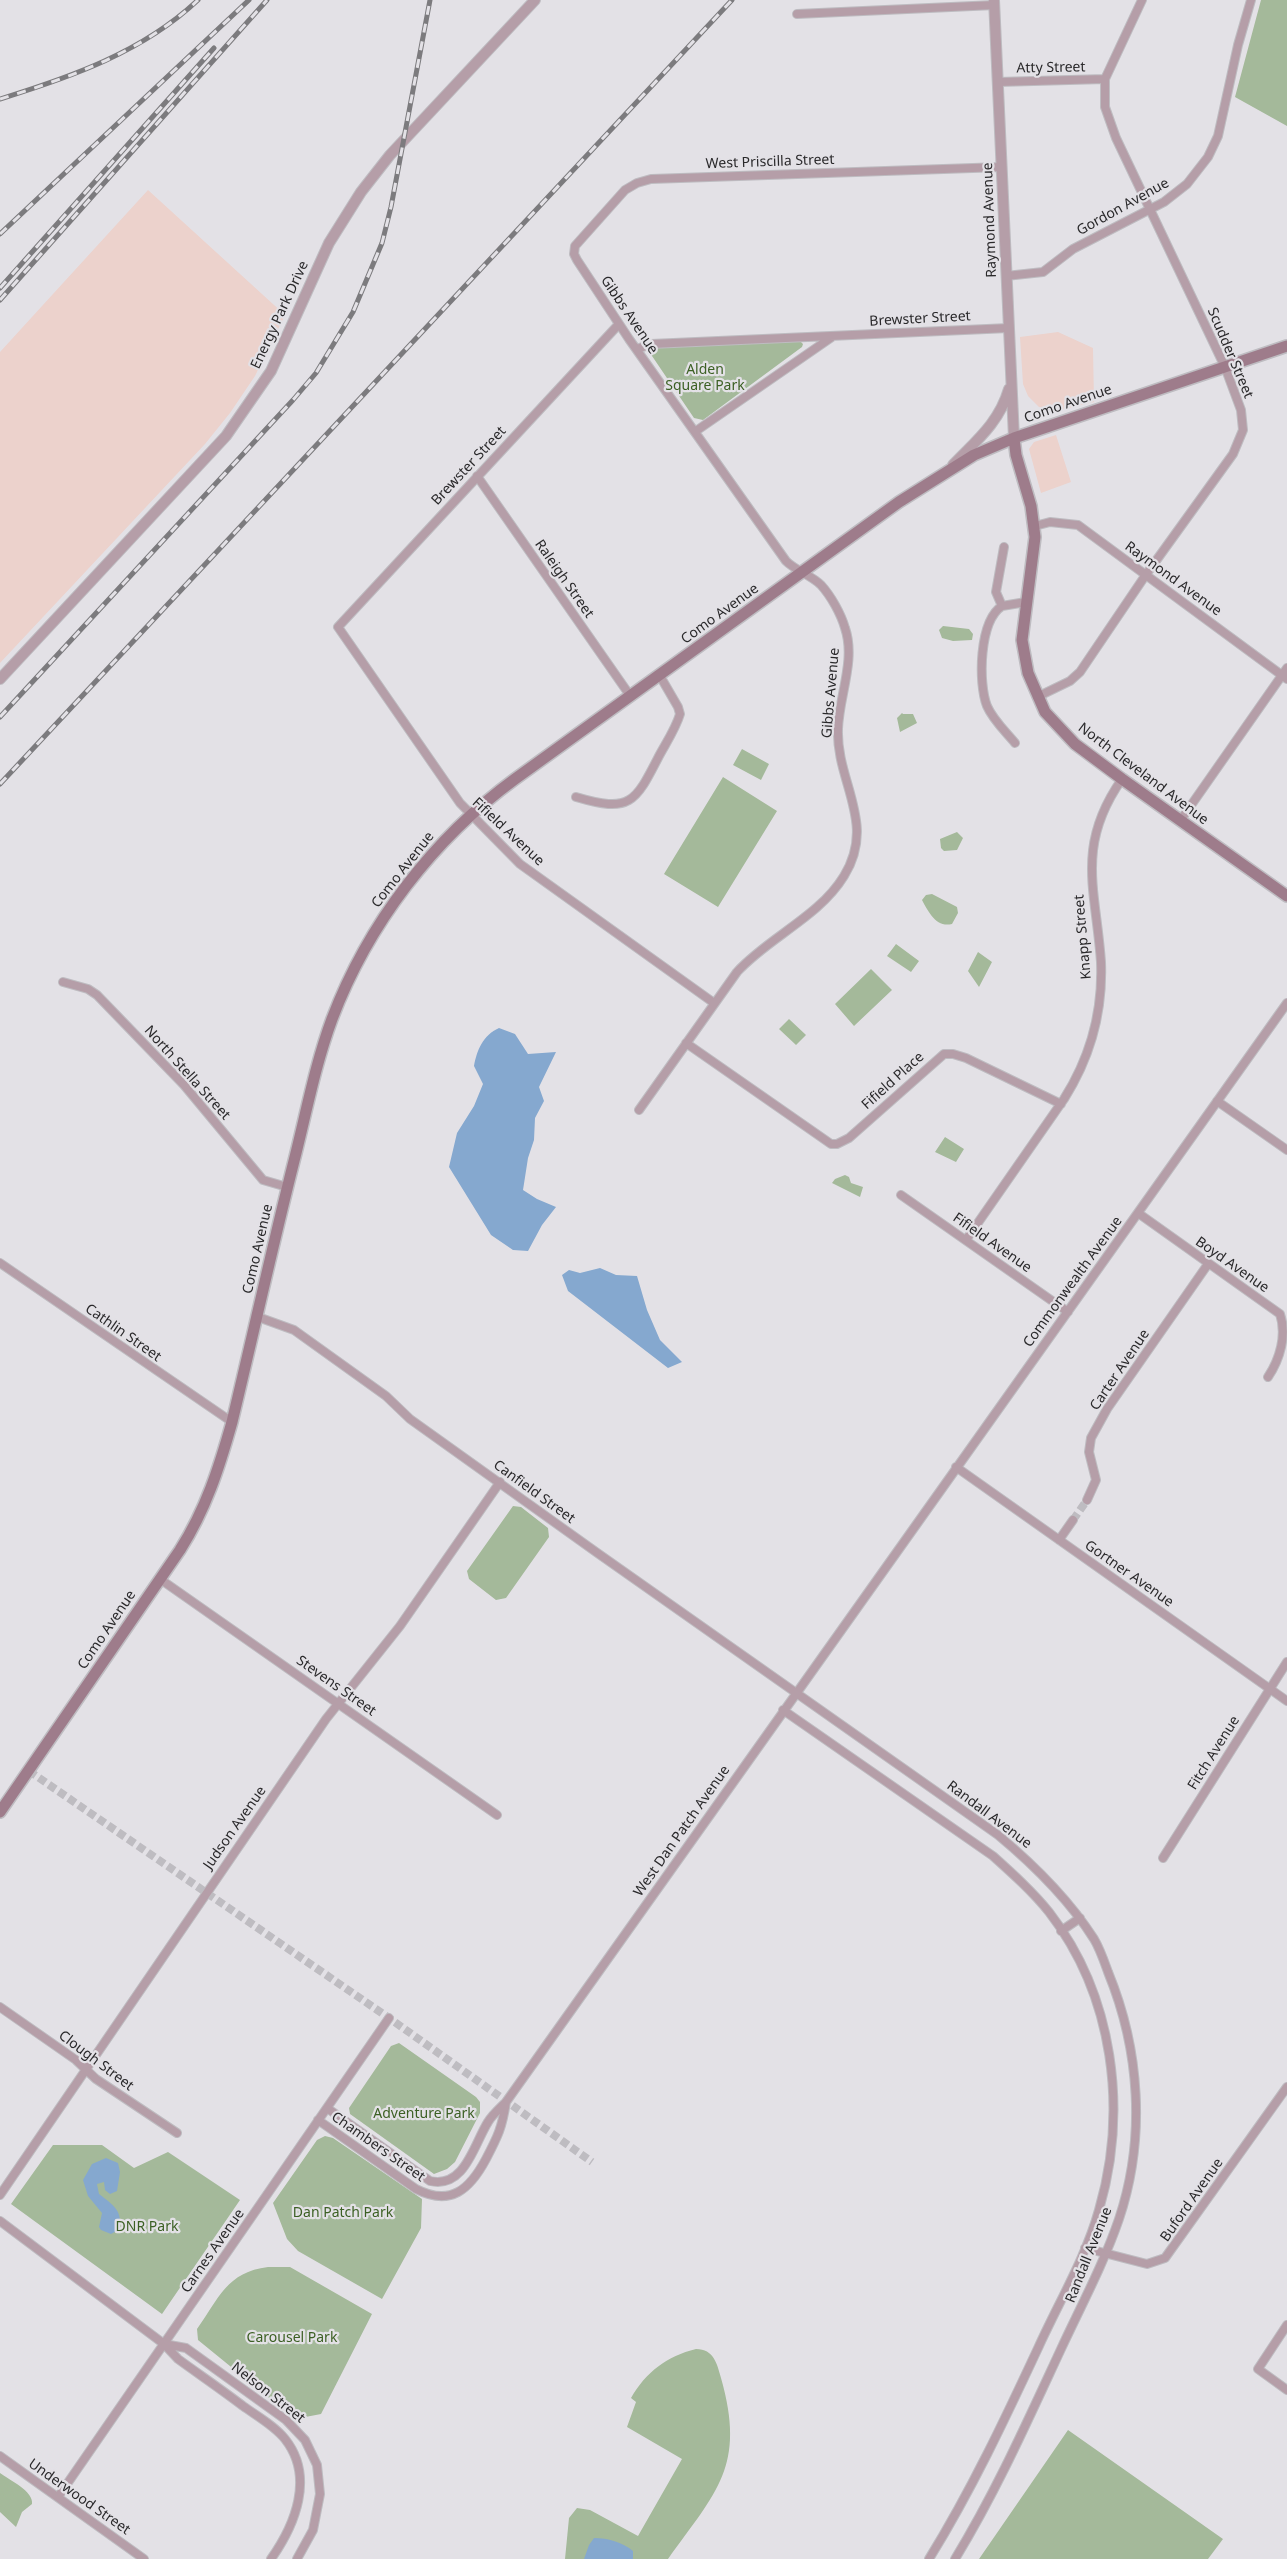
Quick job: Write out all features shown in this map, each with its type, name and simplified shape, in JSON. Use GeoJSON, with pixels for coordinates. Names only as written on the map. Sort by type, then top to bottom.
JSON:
{"type":"FeatureCollection","features":[{"type":"Feature","properties":{"kind":"main road","name":"Como Avenue"},"geometry":{"type":"LineString","coordinates":[[0,1812],[160,1579],[203,1511],[219,1468],[232,1422],[258,1318],[287,1187],[323,1046],[347,984],[398,897],[433,853],[471,815],[515,778],[631,697],[900,502],[974,455],[1014,438],[1287,346]]}},
{"type":"Feature","properties":{"kind":"main road","name":"North Cleveland Avenue"},"geometry":{"type":"LineString","coordinates":[[1014,438],[1016,455],[1035,526],[1033,559],[1022,640],[1028,673],[1036,697],[1044,712],[1060,730],[1122,779],[1287,896]]}},
{"type":"Feature","properties":{"kind":"street","name":"Energy Park Drive"},"geometry":{"type":"LineString","coordinates":[[0,679],[226,436],[270,371],[329,243],[361,192],[390,155],[535,0]]}},
{"type":"Feature","properties":{"kind":"street","name":"Scudder Street"},"geometry":{"type":"LineString","coordinates":[[1036,697],[1070,681],[1080,672],[1145,576],[1220,474],[1241,440],[1243,419],[1225,367],[1108,120],[1104,95],[1105,79],[1142,0]]}},
{"type":"Feature","properties":{"kind":"street","name":"Gordon Avenue"},"geometry":{"type":"LineString","coordinates":[[1006,276],[1043,272],[1086,242],[1175,195],[1187,184],[1208,157],[1218,136],[1251,0]]}},
{"type":"Feature","properties":{"kind":"street"},"geometry":{"type":"LineString","coordinates":[[797,14],[994,3]]}},
{"type":"Feature","properties":{"kind":"street","name":"Raymond Avenue"},"geometry":{"type":"LineString","coordinates":[[994,3],[1014,438]]}},
{"type":"Feature","properties":{"kind":"street","name":"Atty Street"},"geometry":{"type":"LineString","coordinates":[[998,82],[1105,79]]}},
{"type":"Feature","properties":{"kind":"street","name":"West Priscilla Street"},"geometry":{"type":"LineString","coordinates":[[574,254],[579,240],[625,190],[637,183],[652,179],[1002,167]]}},
{"type":"Feature","properties":{"kind":"street","name":"Gibbs Avenue"},"geometry":{"type":"LineString","coordinates":[[574,254],[636,349],[786,561],[820,584],[842,619],[848,636],[848,660],[838,736],[842,764],[856,811],[855,849],[845,875],[830,895],[753,956],[737,972],[639,1110]]}},
{"type":"Feature","properties":{"kind":"street","name":"Brewster Street"},"geometry":{"type":"LineString","coordinates":[[338,627],[619,324]]}},
{"type":"Feature","properties":{"kind":"street","name":"Brewster Street"},"geometry":{"type":"LineString","coordinates":[[636,349],[652,344],[1008,328]]}},
{"type":"Feature","properties":{"kind":"street"},"geometry":{"type":"LineString","coordinates":[[696,432],[833,336]]}},
{"type":"Feature","properties":{"kind":"street"},"geometry":{"type":"LineString","coordinates":[[948,471],[991,427],[1003,406],[1011,381]]}},
{"type":"Feature","properties":{"kind":"street","name":"Raleigh Street"},"geometry":{"type":"LineString","coordinates":[[477,476],[631,697]]}},
{"type":"Feature","properties":{"kind":"street","name":"Raymond Avenue"},"geometry":{"type":"LineString","coordinates":[[1035,526],[1050,522],[1078,525],[1284,678]]}},
{"type":"Feature","properties":{"kind":"street"},"geometry":{"type":"LineString","coordinates":[[1002,606],[996,592],[1004,547]]}},
{"type":"Feature","properties":{"kind":"street"},"geometry":{"type":"LineString","coordinates":[[1016,743],[993,716],[983,688],[986,634],[992,617],[1002,606],[1026,602]]}},
{"type":"Feature","properties":{"kind":"street","name":"Fifield Avenue"},"geometry":{"type":"LineString","coordinates":[[338,627],[460,803],[471,815],[520,864],[714,1003]]}},
{"type":"Feature","properties":{"kind":"street"},"geometry":{"type":"LineString","coordinates":[[1180,821],[1284,678],[1287,668]]}},
{"type":"Feature","properties":{"kind":"street"},"geometry":{"type":"LineString","coordinates":[[576,797],[610,806],[632,798],[643,787],[680,714],[660,676]]}},
{"type":"Feature","properties":{"kind":"street","name":"Knapp Street"},"geometry":{"type":"LineString","coordinates":[[966,1240],[1061,1104],[1083,1065],[1097,1015],[1101,963],[1091,884],[1091,862],[1100,823],[1109,801],[1122,779]]}},
{"type":"Feature","properties":{"kind":"street","name":"North Stella Street"},"geometry":{"type":"LineString","coordinates":[[63,982],[97,995],[184,1085],[263,1180],[287,1187]]}},
{"type":"Feature","properties":{"kind":"street","name":"Commonwealth Avenue"},"geometry":{"type":"LineString","coordinates":[[879,1576],[1287,1003]]}},
{"type":"Feature","properties":{"kind":"street","name":"Fifield Place"},"geometry":{"type":"LineString","coordinates":[[686,1043],[827,1143],[837,1144],[844,1141],[944,1054],[954,1054],[966,1058],[1061,1104]]}},
{"type":"Feature","properties":{"kind":"street"},"geometry":{"type":"LineString","coordinates":[[1217,1101],[1287,1150]]}},
{"type":"Feature","properties":{"kind":"street","name":"Fifield Avenue"},"geometry":{"type":"LineString","coordinates":[[901,1195],[1068,1312]]}},
{"type":"Feature","properties":{"kind":"street","name":"Boyd Avenue"},"geometry":{"type":"LineString","coordinates":[[1138,1213],[1280,1314],[1285,1320],[1285,1346],[1282,1356],[1268,1377]]}},
{"type":"Feature","properties":{"kind":"street","name":"Cathlin Street"},"geometry":{"type":"LineString","coordinates":[[0,1263],[232,1422]]}},
{"type":"Feature","properties":{"kind":"street","name":"Carter Avenue"},"geometry":{"type":"LineString","coordinates":[[1087,1500],[1096,1480],[1089,1452],[1091,1438],[1107,1409],[1208,1264]]}},
{"type":"Feature","properties":{"kind":"street","name":"Canfield Street"},"geometry":{"type":"LineString","coordinates":[[258,1318],[294,1330],[386,1396],[410,1419],[796,1692]]}},
{"type":"Feature","properties":{"kind":"street","name":"Gortner Avenue"},"geometry":{"type":"LineString","coordinates":[[956,1467],[1287,1701]]}},
{"type":"Feature","properties":{"kind":"street","name":"Judson Avenue"},"geometry":{"type":"LineString","coordinates":[[0,2195],[193,1916],[215,1879],[339,1703],[400,1626],[500,1482]]}},
{"type":"Feature","properties":{"kind":"street"},"geometry":{"type":"LineString","coordinates":[[1059,1540],[1073,1520]]}},
{"type":"Feature","properties":{"kind":"street","name":"West Dan Patch Avenue"},"geometry":{"type":"LineString","coordinates":[[450,2180],[462,2171],[489,2121],[506,2102],[879,1576]]}},
{"type":"Feature","properties":{"kind":"street","name":"Stevens Street"},"geometry":{"type":"LineString","coordinates":[[160,1579],[497,1815]]}},
{"type":"Feature","properties":{"kind":"street","name":"Fitch Avenue"},"geometry":{"type":"LineString","coordinates":[[1163,1858],[1287,1662]]}},
{"type":"Feature","properties":{"kind":"street","name":"Randall Avenue"},"geometry":{"type":"LineString","coordinates":[[796,1692],[998,1834],[1027,1859],[1068,1901],[1096,1941],[1126,2021],[1133,2061],[1136,2141],[1129,2180],[1119,2218],[1105,2255],[1006,2466],[955,2559]]}},
{"type":"Feature","properties":{"kind":"street","name":"Randall Avenue"},"geometry":{"type":"LineString","coordinates":[[783,1710],[994,1856],[1049,1912],[1094,1992],[1110,2062],[1115,2101],[1114,2138],[1099,2212],[1085,2248],[988,2454],[955,2518],[929,2559]]}},
{"type":"Feature","properties":{"kind":"street"},"geometry":{"type":"LineString","coordinates":[[1061,1931],[1080,1918]]}},
{"type":"Feature","properties":{"kind":"street","name":"Clough Street"},"geometry":{"type":"LineString","coordinates":[[0,2007],[76,2060],[96,2079],[177,2133]]}},
{"type":"Feature","properties":{"kind":"street","name":"Carnes Avenue"},"geometry":{"type":"LineString","coordinates":[[58,2497],[389,2018]]}},
{"type":"Feature","properties":{"kind":"street","name":"Buford Avenue"},"geometry":{"type":"LineString","coordinates":[[1085,2248],[1105,2255],[1146,2264],[1165,2258],[1287,2087]]}},
{"type":"Feature","properties":{"kind":"street","name":"West Dan Patch Avenue"},"geometry":{"type":"LineString","coordinates":[[453,2194],[468,2187],[479,2172],[502,2128],[506,2102]]}},
{"type":"Feature","properties":{"kind":"street","name":"Chambers Street"},"geometry":{"type":"LineString","coordinates":[[327,2108],[423,2178],[437,2182],[450,2180]]}},
{"type":"Feature","properties":{"kind":"street","name":"Chambers Street"},"geometry":{"type":"LineString","coordinates":[[318,2120],[416,2190],[434,2196],[453,2194]]}},
{"type":"Feature","properties":{"kind":"street","name":"Nelson Street"},"geometry":{"type":"LineString","coordinates":[[0,2221],[164,2344],[178,2359],[285,2439],[298,2465],[300,2492],[286,2536],[271,2559]]}},
{"type":"Feature","properties":{"kind":"street"},"geometry":{"type":"LineString","coordinates":[[1287,2325],[1258,2369],[1287,2390]]}},
{"type":"Feature","properties":{"kind":"street","name":"Nelson Street"},"geometry":{"type":"LineString","coordinates":[[164,2344],[186,2348],[296,2429],[305,2440],[317,2465],[320,2494],[318,2513],[313,2530],[297,2559]]}},
{"type":"Feature","properties":{"kind":"street","name":"Underwood Street"},"geometry":{"type":"LineString","coordinates":[[0,2456],[144,2559]]}},
{"type":"Feature","properties":{"kind":"shaded area"},"geometry":{"type":"Polygon","coordinates":[[[148,190],[285,315],[255,376],[230,413],[205,444],[0,663],[0,352],[148,190]]]}},
{"type":"Feature","properties":{"kind":"shaded area"},"geometry":{"type":"Polygon","coordinates":[[[1058,332],[1093,348],[1094,402],[1056,411],[1039,407],[1028,396],[1023,384],[1020,337],[1058,332]]]}},
{"type":"Feature","properties":{"kind":"shaded area"},"geometry":{"type":"Polygon","coordinates":[[[1056,435],[1071,482],[1041,493],[1029,449],[1034,442],[1056,435]]]}},
{"type":"Feature","properties":{"kind":"green space"},"geometry":{"type":"Polygon","coordinates":[[[1261,0],[1287,0],[1287,126],[1235,97],[1261,0]]]}},
{"type":"Feature","properties":{"kind":"green space","name":"Alden Square Park"},"geometry":{"type":"Polygon","coordinates":[[[800,341],[803,344],[802,347],[703,420],[694,418],[650,353],[657,348],[800,341]]]}},
{"type":"Feature","properties":{"kind":"green space"},"geometry":{"type":"Polygon","coordinates":[[[943,626],[969,629],[973,634],[972,640],[953,641],[942,638],[939,630],[943,626]]]}},
{"type":"Feature","properties":{"kind":"green space"},"geometry":{"type":"Polygon","coordinates":[[[902,713],[913,714],[917,723],[900,732],[897,718],[902,713]]]}},
{"type":"Feature","properties":{"kind":"green space"},"geometry":{"type":"Polygon","coordinates":[[[742,749],[769,764],[761,780],[733,765],[742,749]]]}},
{"type":"Feature","properties":{"kind":"green space"},"geometry":{"type":"Polygon","coordinates":[[[723,777],[777,811],[718,907],[664,874],[723,777]]]}},
{"type":"Feature","properties":{"kind":"green space"},"geometry":{"type":"Polygon","coordinates":[[[957,832],[963,838],[957,850],[944,851],[941,848],[940,839],[957,832]]]}},
{"type":"Feature","properties":{"kind":"green space"},"geometry":{"type":"Polygon","coordinates":[[[932,894],[957,907],[958,913],[952,924],[946,925],[933,918],[922,900],[926,895],[932,894]]]}},
{"type":"Feature","properties":{"kind":"green space"},"geometry":{"type":"Polygon","coordinates":[[[896,944],[919,961],[911,972],[887,956],[896,944]]]}},
{"type":"Feature","properties":{"kind":"green space"},"geometry":{"type":"Polygon","coordinates":[[[978,952],[992,962],[979,987],[968,971],[978,952]]]}},
{"type":"Feature","properties":{"kind":"green space"},"geometry":{"type":"Polygon","coordinates":[[[871,969],[892,990],[854,1026],[835,1004],[871,969]]]}},
{"type":"Feature","properties":{"kind":"green space"},"geometry":{"type":"Polygon","coordinates":[[[789,1019],[806,1035],[796,1045],[779,1029],[789,1019]]]}},
{"type":"Feature","properties":{"kind":"green space"},"geometry":{"type":"Polygon","coordinates":[[[945,1137],[964,1149],[956,1162],[935,1152],[945,1137]]]}},
{"type":"Feature","properties":{"kind":"green space"},"geometry":{"type":"Polygon","coordinates":[[[845,1175],[849,1177],[851,1183],[863,1187],[860,1197],[832,1183],[835,1179],[845,1175]]]}},
{"type":"Feature","properties":{"kind":"green space"},"geometry":{"type":"Polygon","coordinates":[[[513,1506],[521,1507],[548,1528],[549,1537],[506,1598],[496,1600],[469,1579],[467,1571],[513,1506]]]}},
{"type":"Feature","properties":{"kind":"green space","name":"Adventure Park"},"geometry":{"type":"Polygon","coordinates":[[[399,2043],[476,2097],[480,2102],[480,2113],[455,2162],[447,2169],[434,2174],[350,2114],[349,2108],[391,2046],[399,2043]]]}},
{"type":"Feature","properties":{"kind":"green space","name":"Dan Patch Park"},"geometry":{"type":"Polygon","coordinates":[[[325,2136],[333,2138],[422,2199],[421,2228],[382,2299],[298,2251],[287,2239],[273,2203],[317,2140],[325,2136]]]}},
{"type":"Feature","properties":{"kind":"green space","name":"DNR Park"},"geometry":{"type":"Polygon","coordinates":[[[53,2145],[102,2145],[134,2168],[168,2152],[240,2200],[162,2314],[11,2204],[53,2145]]]}},
{"type":"Feature","properties":{"kind":"green space","name":"Carousel Park"},"geometry":{"type":"Polygon","coordinates":[[[268,2267],[290,2267],[372,2314],[321,2414],[295,2419],[198,2340],[197,2329],[225,2288],[243,2274],[268,2267]]]}},
{"type":"Feature","properties":{"kind":"green space"},"geometry":{"type":"Polygon","coordinates":[[[696,2349],[711,2354],[714,2358],[720,2373],[728,2408],[730,2434],[728,2456],[722,2476],[713,2495],[668,2559],[565,2559],[569,2518],[577,2508],[590,2510],[638,2536],[682,2459],[627,2427],[636,2402],[631,2398],[643,2380],[658,2366],[676,2356],[696,2349]]]}},
{"type":"Feature","properties":{"kind":"green space"},"geometry":{"type":"Polygon","coordinates":[[[1068,2430],[1223,2539],[1208,2559],[979,2559],[1068,2430]]]}},
{"type":"Feature","properties":{"kind":"green space"},"geometry":{"type":"Polygon","coordinates":[[[0,2473],[25,2490],[32,2499],[32,2504],[22,2512],[16,2527],[0,2512],[0,2473]]]}},
{"type":"Feature","properties":{"kind":"water"},"geometry":{"type":"Polygon","coordinates":[[[499,1028],[515,1034],[528,1054],[556,1052],[539,1087],[544,1101],[535,1118],[534,1140],[528,1158],[523,1190],[537,1199],[556,1207],[542,1225],[528,1251],[513,1250],[491,1235],[449,1167],[457,1133],[474,1106],[483,1084],[474,1066],[477,1054],[485,1039],[499,1028]]]}},
{"type":"Feature","properties":{"kind":"water"},"geometry":{"type":"Polygon","coordinates":[[[600,1268],[616,1275],[637,1276],[647,1310],[660,1340],[682,1362],[668,1368],[568,1291],[562,1275],[569,1270],[580,1273],[600,1268]]]}},
{"type":"Feature","properties":{"kind":"water"},"geometry":{"type":"Polygon","coordinates":[[[106,2158],[118,2163],[120,2172],[117,2191],[110,2194],[105,2190],[104,2182],[97,2184],[99,2194],[113,2205],[120,2218],[118,2230],[111,2234],[101,2230],[99,2227],[102,2213],[88,2196],[83,2180],[92,2164],[106,2158]]]}},
{"type":"Feature","properties":{"kind":"water"},"geometry":{"type":"Polygon","coordinates":[[[594,2538],[610,2540],[624,2545],[633,2551],[633,2559],[584,2559],[589,2545],[594,2538]]]}},
{"type":"Feature","properties":{"kind":"tunnel"},"geometry":{"type":"LineString","coordinates":[[1073,1520],[1087,1500]]}},
{"type":"Feature","properties":{"kind":"tunnel"},"geometry":{"type":"LineString","coordinates":[[29,1771],[389,2018],[592,2162]]}},
{"type":"Feature","properties":{"kind":"railway"},"geometry":{"type":"LineString","coordinates":[[0,99],[53,82],[105,61],[154,34],[198,0]]}},
{"type":"Feature","properties":{"kind":"railway"},"geometry":{"type":"LineString","coordinates":[[0,234],[249,0]]}},
{"type":"Feature","properties":{"kind":"railway"},"geometry":{"type":"LineString","coordinates":[[0,300],[267,0]]}},
{"type":"Feature","properties":{"kind":"railway"},"geometry":{"type":"LineString","coordinates":[[0,717],[293,400],[316,373],[353,312],[382,243],[391,207],[430,0]]}},
{"type":"Feature","properties":{"kind":"railway"},"geometry":{"type":"LineString","coordinates":[[0,784],[732,0]]}},
{"type":"Feature","properties":{"kind":"railway"},"geometry":{"type":"LineString","coordinates":[[0,288],[214,48]]}}]}
